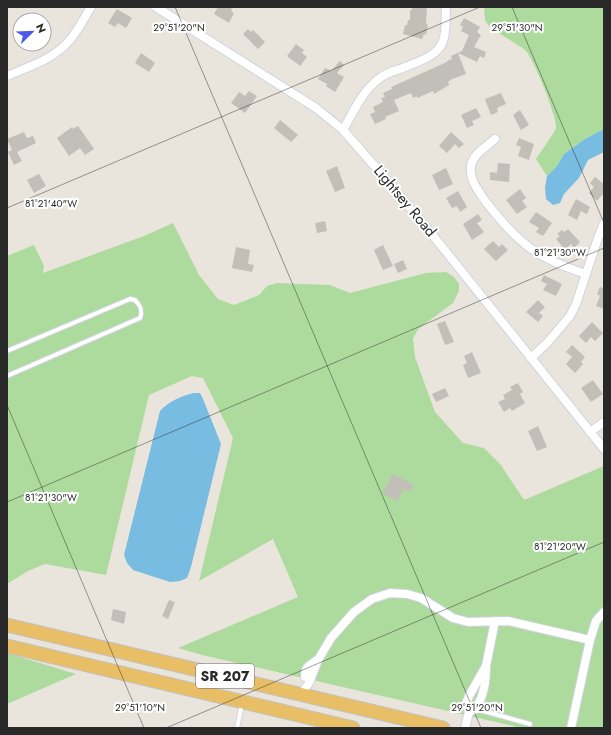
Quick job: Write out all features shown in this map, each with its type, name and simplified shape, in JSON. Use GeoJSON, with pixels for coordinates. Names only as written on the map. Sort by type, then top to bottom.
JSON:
{"type":"FeatureCollection","features":[{"type":"Feature","properties":{"kind":"highway","name":"SR 207"},"geometry":{"type":"LineString","coordinates":[[7,625],[443,728]]}},
{"type":"Feature","properties":{"kind":"highway","name":"SR 207"},"geometry":{"type":"LineString","coordinates":[[7,646],[353,728]]}},
{"type":"Feature","properties":{"kind":"street"},"geometry":{"type":"LineString","coordinates":[[7,76],[57,52],[70,41],[91,7]]}},
{"type":"Feature","properties":{"kind":"street","name":"Lightsey Road"},"geometry":{"type":"LineString","coordinates":[[156,7],[316,108],[343,130],[435,238],[604,449]]}},
{"type":"Feature","properties":{"kind":"street"},"geometry":{"type":"LineString","coordinates":[[343,130],[361,97],[372,84],[382,76],[429,56],[437,50],[443,42],[446,7]]}},
{"type":"Feature","properties":{"kind":"street"},"geometry":{"type":"LineString","coordinates":[[495,139],[472,161],[471,174],[474,185],[505,225],[522,243],[543,257],[586,274]]}},
{"type":"Feature","properties":{"kind":"street"},"geometry":{"type":"LineString","coordinates":[[531,358],[548,342],[570,316],[576,304],[596,241],[604,223]]}},
{"type":"Feature","properties":{"kind":"street"},"geometry":{"type":"LineString","coordinates":[[590,432],[604,422]]}},
{"type":"Feature","properties":{"kind":"street"},"geometry":{"type":"LineString","coordinates":[[301,694],[309,683],[318,660],[331,638],[354,612],[372,599],[390,593],[407,594],[421,598],[453,618],[468,622],[508,621],[590,640]]}},
{"type":"Feature","properties":{"kind":"street"},"geometry":{"type":"LineString","coordinates":[[571,728],[590,640],[596,621],[604,612]]}},
{"type":"Feature","properties":{"kind":"street"},"geometry":{"type":"LineString","coordinates":[[465,728],[472,710],[483,696],[486,679],[486,666],[495,621]]}},
{"type":"Feature","properties":{"kind":"street"},"geometry":{"type":"LineString","coordinates":[[472,710],[466,704],[486,666]]}},
{"type":"Feature","properties":{"kind":"lane"},"geometry":{"type":"LineString","coordinates":[[7,351],[130,299],[135,300],[141,309],[142,313],[140,318],[7,376]]}},
{"type":"Feature","properties":{"kind":"lane"},"geometry":{"type":"LineString","coordinates":[[237,728],[243,702]]}},
{"type":"Feature","properties":{"kind":"lane"},"geometry":{"type":"LineString","coordinates":[[472,710],[530,724]]}},
{"type":"Feature","properties":{"kind":"green space"},"geometry":{"type":"Polygon","coordinates":[[[484,7],[604,7],[604,129],[585,139],[564,154],[557,166],[547,176],[536,159],[556,128],[556,122],[549,101],[534,65],[526,51],[498,33],[486,22],[484,7]]]}},
{"type":"Feature","properties":{"kind":"green space"},"geometry":{"type":"Polygon","coordinates":[[[173,223],[199,275],[218,299],[234,305],[259,295],[267,286],[277,283],[330,285],[350,293],[426,273],[446,272],[454,277],[459,284],[459,291],[453,303],[418,329],[413,339],[415,357],[435,412],[463,443],[484,448],[501,465],[524,500],[604,466],[604,728],[522,728],[202,655],[178,648],[298,597],[273,539],[199,581],[233,438],[203,378],[192,376],[149,395],[106,575],[45,564],[28,571],[7,584],[7,256],[34,245],[44,266],[43,273],[144,236],[173,223]]]}},
{"type":"Feature","properties":{"kind":"green space"},"geometry":{"type":"Polygon","coordinates":[[[7,653],[76,674],[7,704],[7,653]]]}},
{"type":"Feature","properties":{"kind":"water"},"geometry":{"type":"Polygon","coordinates":[[[604,129],[604,152],[588,160],[579,178],[564,194],[560,203],[553,205],[546,199],[545,188],[547,176],[557,166],[564,154],[585,139],[604,129]]]}},
{"type":"Feature","properties":{"kind":"water"},"geometry":{"type":"Polygon","coordinates":[[[194,393],[200,393],[221,444],[187,578],[180,581],[170,582],[133,570],[127,563],[124,555],[160,411],[167,404],[176,399],[194,393]]]}},
{"type":"Feature","properties":{"kind":"building"},"geometry":{"type":"Polygon","coordinates":[[[218,7],[229,7],[232,9],[231,11],[234,13],[229,23],[214,14],[218,7]]]}},
{"type":"Feature","properties":{"kind":"building"},"geometry":{"type":"Polygon","coordinates":[[[412,7],[427,7],[426,24],[428,25],[426,35],[424,34],[422,39],[403,34],[405,25],[407,25],[408,20],[410,20],[410,10],[412,10],[412,7]]]}},
{"type":"Feature","properties":{"kind":"building"},"geometry":{"type":"Polygon","coordinates":[[[117,9],[132,18],[126,28],[118,23],[115,27],[108,23],[117,9]]]}},
{"type":"Feature","properties":{"kind":"building"},"geometry":{"type":"Polygon","coordinates":[[[464,18],[480,27],[477,32],[481,35],[474,47],[486,52],[484,58],[480,56],[477,62],[458,53],[466,74],[452,79],[448,82],[449,85],[434,94],[433,91],[417,98],[417,96],[413,98],[411,93],[394,100],[399,111],[385,117],[386,119],[375,124],[370,114],[375,112],[373,107],[383,102],[381,98],[385,97],[383,93],[392,89],[391,87],[447,62],[452,59],[451,56],[462,51],[469,35],[461,31],[463,27],[460,25],[464,18]]]}},
{"type":"Feature","properties":{"kind":"building"},"geometry":{"type":"Polygon","coordinates":[[[248,29],[251,32],[253,30],[265,42],[258,49],[243,34],[248,29]]]}},
{"type":"Feature","properties":{"kind":"building"},"geometry":{"type":"Polygon","coordinates":[[[296,44],[304,50],[302,53],[307,57],[300,66],[287,56],[296,44]]]}},
{"type":"Feature","properties":{"kind":"building"},"geometry":{"type":"Polygon","coordinates":[[[141,53],[155,63],[149,72],[135,63],[141,53]]]}},
{"type":"Feature","properties":{"kind":"building"},"geometry":{"type":"Polygon","coordinates":[[[340,61],[344,65],[337,73],[344,77],[335,92],[326,86],[327,84],[318,79],[325,68],[331,71],[340,61]]]}},
{"type":"Feature","properties":{"kind":"building"},"geometry":{"type":"Polygon","coordinates":[[[249,91],[257,96],[245,113],[231,103],[239,92],[245,96],[249,91]]]}},
{"type":"Feature","properties":{"kind":"building"},"geometry":{"type":"Polygon","coordinates":[[[501,93],[506,104],[497,108],[498,112],[491,115],[485,99],[501,93]]]}},
{"type":"Feature","properties":{"kind":"building"},"geometry":{"type":"Polygon","coordinates":[[[476,108],[481,117],[472,121],[474,125],[467,128],[461,115],[476,108]]]}},
{"type":"Feature","properties":{"kind":"building"},"geometry":{"type":"Polygon","coordinates":[[[520,110],[529,125],[521,130],[513,115],[520,110]]]}},
{"type":"Feature","properties":{"kind":"building"},"geometry":{"type":"Polygon","coordinates":[[[280,120],[298,135],[291,142],[274,128],[280,120]]]}},
{"type":"Feature","properties":{"kind":"building"},"geometry":{"type":"Polygon","coordinates":[[[78,126],[94,149],[85,155],[80,148],[69,156],[57,138],[72,127],[73,129],[78,126]]]}},
{"type":"Feature","properties":{"kind":"building"},"geometry":{"type":"Polygon","coordinates":[[[24,132],[27,138],[33,136],[36,143],[17,152],[22,161],[14,165],[8,152],[12,150],[7,139],[24,132]]]}},
{"type":"Feature","properties":{"kind":"building"},"geometry":{"type":"Polygon","coordinates":[[[451,132],[464,144],[459,148],[455,144],[447,153],[439,146],[451,132]]]}},
{"type":"Feature","properties":{"kind":"building"},"geometry":{"type":"Polygon","coordinates":[[[519,138],[534,144],[529,160],[518,156],[521,147],[516,145],[519,138]]]}},
{"type":"Feature","properties":{"kind":"building"},"geometry":{"type":"Polygon","coordinates":[[[498,163],[510,164],[509,182],[490,180],[490,172],[497,173],[498,163]]]}},
{"type":"Feature","properties":{"kind":"building"},"geometry":{"type":"Polygon","coordinates":[[[337,166],[345,188],[335,192],[326,171],[337,166]]]}},
{"type":"Feature","properties":{"kind":"building"},"geometry":{"type":"Polygon","coordinates":[[[446,168],[453,184],[439,190],[432,175],[446,168]]]}},
{"type":"Feature","properties":{"kind":"building"},"geometry":{"type":"Polygon","coordinates":[[[39,174],[46,186],[34,193],[27,180],[39,174]]]}},
{"type":"Feature","properties":{"kind":"building"},"geometry":{"type":"Polygon","coordinates":[[[595,177],[604,184],[604,193],[597,201],[589,193],[594,187],[590,183],[595,177]]]}},
{"type":"Feature","properties":{"kind":"building"},"geometry":{"type":"Polygon","coordinates":[[[520,189],[526,198],[522,201],[527,207],[517,214],[506,200],[520,189]]]}},
{"type":"Feature","properties":{"kind":"building"},"geometry":{"type":"Polygon","coordinates":[[[458,191],[467,207],[460,212],[457,206],[452,208],[446,198],[458,191]]]}},
{"type":"Feature","properties":{"kind":"building"},"geometry":{"type":"Polygon","coordinates":[[[576,199],[590,207],[587,214],[581,211],[577,220],[568,215],[576,199]]]}},
{"type":"Feature","properties":{"kind":"building"},"geometry":{"type":"Polygon","coordinates":[[[536,212],[552,223],[543,236],[536,232],[539,228],[529,222],[536,212]]]}},
{"type":"Feature","properties":{"kind":"building"},"geometry":{"type":"Polygon","coordinates":[[[478,214],[482,220],[477,223],[484,232],[472,240],[463,224],[478,214]]]}},
{"type":"Feature","properties":{"kind":"building"},"geometry":{"type":"Polygon","coordinates":[[[325,221],[327,231],[317,233],[315,223],[325,221]]]}},
{"type":"Feature","properties":{"kind":"building"},"geometry":{"type":"Polygon","coordinates":[[[568,229],[580,242],[574,248],[571,244],[565,250],[556,239],[560,236],[557,234],[562,230],[564,232],[568,229]]]}},
{"type":"Feature","properties":{"kind":"building"},"geometry":{"type":"Polygon","coordinates":[[[493,241],[499,247],[502,244],[508,250],[496,261],[484,249],[493,241]]]}},
{"type":"Feature","properties":{"kind":"building"},"geometry":{"type":"Polygon","coordinates":[[[383,245],[393,266],[383,270],[374,250],[383,245]]]}},
{"type":"Feature","properties":{"kind":"building"},"geometry":{"type":"Polygon","coordinates":[[[236,247],[250,250],[248,264],[254,265],[252,272],[232,268],[236,247]]]}},
{"type":"Feature","properties":{"kind":"building"},"geometry":{"type":"Polygon","coordinates":[[[403,260],[407,269],[398,273],[394,264],[403,260]]]}},
{"type":"Feature","properties":{"kind":"building"},"geometry":{"type":"Polygon","coordinates":[[[544,275],[562,284],[556,296],[543,290],[547,284],[541,281],[544,275]]]}},
{"type":"Feature","properties":{"kind":"building"},"geometry":{"type":"Polygon","coordinates":[[[603,286],[604,309],[596,306],[600,296],[597,294],[600,287],[603,288],[603,286]]]}},
{"type":"Feature","properties":{"kind":"building"},"geometry":{"type":"Polygon","coordinates":[[[538,300],[545,307],[539,313],[543,316],[538,322],[526,312],[538,300]]]}},
{"type":"Feature","properties":{"kind":"building"},"geometry":{"type":"Polygon","coordinates":[[[445,321],[454,342],[445,345],[437,324],[445,321]]]}},
{"type":"Feature","properties":{"kind":"building"},"geometry":{"type":"Polygon","coordinates":[[[592,322],[603,333],[595,341],[591,337],[586,343],[579,336],[592,322]]]}},
{"type":"Feature","properties":{"kind":"building"},"geometry":{"type":"Polygon","coordinates":[[[572,345],[585,357],[581,362],[583,364],[575,373],[566,364],[572,357],[566,352],[572,345]]]}},
{"type":"Feature","properties":{"kind":"building"},"geometry":{"type":"Polygon","coordinates":[[[472,352],[481,373],[468,378],[463,365],[467,363],[464,356],[472,352]]]}},
{"type":"Feature","properties":{"kind":"building"},"geometry":{"type":"Polygon","coordinates":[[[593,380],[603,394],[591,402],[581,388],[593,380]]]}},
{"type":"Feature","properties":{"kind":"building"},"geometry":{"type":"Polygon","coordinates":[[[518,383],[523,392],[520,394],[525,403],[512,411],[510,408],[504,412],[498,402],[505,399],[503,395],[512,390],[510,387],[518,383]]]}},
{"type":"Feature","properties":{"kind":"building"},"geometry":{"type":"Polygon","coordinates":[[[445,388],[449,396],[436,402],[432,394],[445,388]]]}},
{"type":"Feature","properties":{"kind":"building"},"geometry":{"type":"Polygon","coordinates":[[[538,426],[547,447],[537,451],[528,431],[538,426]]]}},
{"type":"Feature","properties":{"kind":"building"},"geometry":{"type":"Polygon","coordinates":[[[393,474],[414,485],[410,492],[404,489],[397,501],[382,493],[393,474]]]}},
{"type":"Feature","properties":{"kind":"building"},"geometry":{"type":"Polygon","coordinates":[[[169,600],[175,602],[168,619],[162,616],[169,600]]]}},
{"type":"Feature","properties":{"kind":"building"},"geometry":{"type":"Polygon","coordinates":[[[113,609],[126,612],[124,624],[111,620],[113,609]]]}}]}
